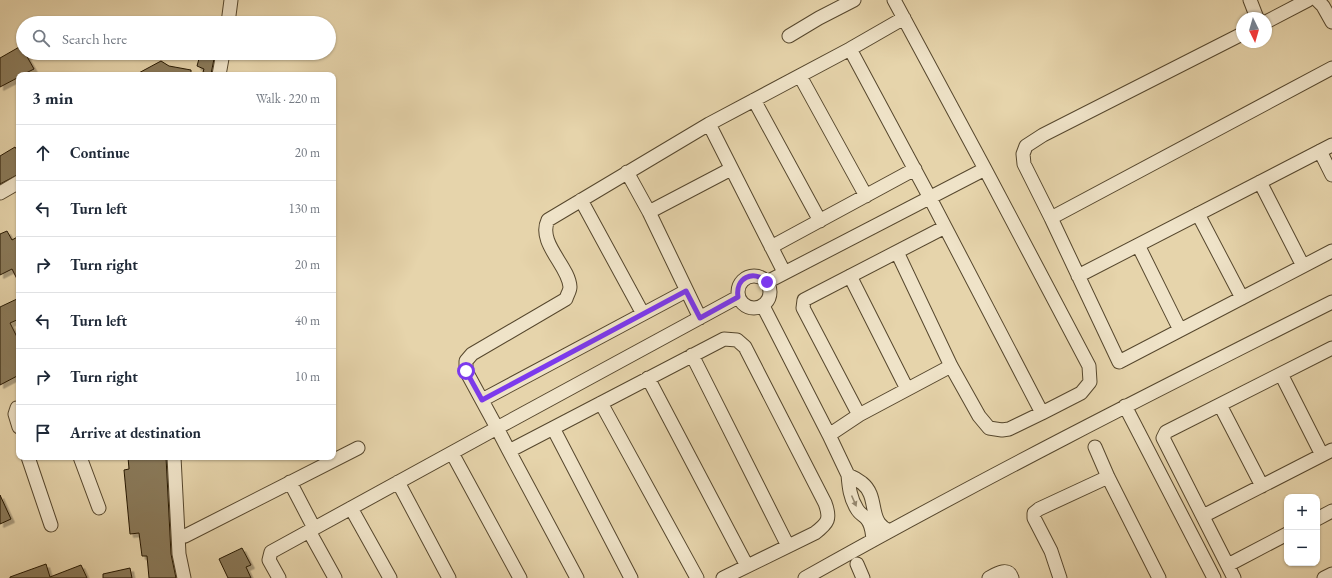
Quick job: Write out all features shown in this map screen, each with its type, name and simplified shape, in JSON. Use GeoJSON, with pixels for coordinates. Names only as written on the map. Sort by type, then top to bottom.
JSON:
{"type":"FeatureCollection","features":[{"type":"Feature","properties":{"kind":"street"},"geometry":{"type":"LineString","coordinates":[[229,16],[231,0]]}},
{"type":"Feature","properties":{"kind":"street"},"geometry":{"type":"LineString","coordinates":[[789,36],[819,18],[854,0]]}},
{"type":"Feature","properties":{"kind":"street"},"geometry":{"type":"LineString","coordinates":[[894,0],[986,169],[1089,366],[1090,382],[1081,393],[1009,429],[1002,430],[989,428],[979,416],[950,366],[897,252]]}},
{"type":"Feature","properties":{"kind":"street"},"geometry":{"type":"LineString","coordinates":[[1250,0],[1255,12]]}},
{"type":"Feature","properties":{"kind":"street"},"geometry":{"type":"LineString","coordinates":[[1272,19],[1308,0]]}},
{"type":"Feature","properties":{"kind":"street"},"geometry":{"type":"LineString","coordinates":[[1318,0],[1332,22]]}},
{"type":"Feature","properties":{"kind":"street"},"geometry":{"type":"LineString","coordinates":[[577,578],[466,371],[466,361],[472,354],[566,299],[570,289],[569,280],[546,235],[545,226],[548,220],[708,124],[850,49],[904,18]]}},
{"type":"Feature","properties":{"kind":"street"},"geometry":{"type":"LineString","coordinates":[[1236,37],[1043,135],[1026,146],[1023,154],[1024,164],[1119,362],[1332,251]]}},
{"type":"Feature","properties":{"kind":"street"},"geometry":{"type":"LineString","coordinates":[[850,49],[930,198],[1042,413]]}},
{"type":"Feature","properties":{"kind":"street"},"geometry":{"type":"LineString","coordinates":[[220,72],[222,60]]}},
{"type":"Feature","properties":{"kind":"street"},"geometry":{"type":"LineString","coordinates":[[1051,218],[1332,68]]}},
{"type":"Feature","properties":{"kind":"street"},"geometry":{"type":"LineString","coordinates":[[800,76],[866,196]]}},
{"type":"Feature","properties":{"kind":"street"},"geometry":{"type":"LineString","coordinates":[[754,100],[820,220]]}},
{"type":"Feature","properties":{"kind":"street"},"geometry":{"type":"LineString","coordinates":[[708,124],[784,272]]}},
{"type":"Feature","properties":{"kind":"street"},"geometry":{"type":"LineString","coordinates":[[1078,276],[1332,145]]}},
{"type":"Feature","properties":{"kind":"street"},"geometry":{"type":"LineString","coordinates":[[1320,151],[1332,174]]}},
{"type":"Feature","properties":{"kind":"street"},"geometry":{"type":"LineString","coordinates":[[649,212],[731,169]]}},
{"type":"Feature","properties":{"kind":"street"},"geometry":{"type":"LineString","coordinates":[[772,247],[914,169]]}},
{"type":"Feature","properties":{"kind":"street"},"geometry":{"type":"LineString","coordinates":[[767,282],[986,169]]}},
{"type":"Feature","properties":{"kind":"street"},"geometry":{"type":"LineString","coordinates":[[628,172],[700,318]]}},
{"type":"Feature","properties":{"kind":"street"},"geometry":{"type":"LineString","coordinates":[[1260,182],[1304,266]]}},
{"type":"Feature","properties":{"kind":"street"},"geometry":{"type":"LineString","coordinates":[[0,193],[16,184]]}},
{"type":"Feature","properties":{"kind":"street"},"geometry":{"type":"LineString","coordinates":[[581,200],[643,314]]}},
{"type":"Feature","properties":{"kind":"street"},"geometry":{"type":"LineString","coordinates":[[1198,214],[1242,298]]}},
{"type":"Feature","properties":{"kind":"street"},"geometry":{"type":"LineString","coordinates":[[858,416],[803,308],[804,300],[945,227]]}},
{"type":"Feature","properties":{"kind":"street"},"geometry":{"type":"LineString","coordinates":[[1138,245],[1180,330]]}},
{"type":"Feature","properties":{"kind":"street"},"geometry":{"type":"LineString","coordinates":[[758,276],[767,282],[769,287],[769,297],[762,306],[758,308],[748,307],[744,305],[738,297],[738,287],[744,279],[758,276]]}},
{"type":"Feature","properties":{"kind":"street"},"geometry":{"type":"LineString","coordinates":[[850,276],[907,389]]}},
{"type":"Feature","properties":{"kind":"street"},"geometry":{"type":"LineString","coordinates":[[482,400],[686,291]]}},
{"type":"Feature","properties":{"kind":"street"},"geometry":{"type":"LineString","coordinates":[[279,578],[269,560],[271,552],[738,297]]}},
{"type":"Feature","properties":{"kind":"street"},"geometry":{"type":"LineString","coordinates":[[805,578],[873,539],[1126,406],[1332,302]]}},
{"type":"Feature","properties":{"kind":"street"},"geometry":{"type":"LineString","coordinates":[[762,306],[829,435],[848,475],[849,490],[853,501],[858,511],[868,520],[872,527],[873,539]]}},
{"type":"Feature","properties":{"kind":"street"},"geometry":{"type":"LineString","coordinates":[[509,451],[724,339],[737,340],[744,347],[825,503],[829,518],[825,525],[815,533],[723,578]]}},
{"type":"Feature","properties":{"kind":"street"},"geometry":{"type":"LineString","coordinates":[[1234,578],[1164,438],[1166,432],[1332,348]]}},
{"type":"Feature","properties":{"kind":"street"},"geometry":{"type":"LineString","coordinates":[[692,355],[788,546]]}},
{"type":"Feature","properties":{"kind":"street"},"geometry":{"type":"LineString","coordinates":[[829,435],[858,416],[950,366]]}},
{"type":"Feature","properties":{"kind":"street"},"geometry":{"type":"LineString","coordinates":[[1203,516],[1327,453],[1281,374]]}},
{"type":"Feature","properties":{"kind":"street"},"geometry":{"type":"LineString","coordinates":[[648,378],[747,566]]}},
{"type":"Feature","properties":{"kind":"street"},"geometry":{"type":"LineString","coordinates":[[601,403],[697,578]]}},
{"type":"Feature","properties":{"kind":"street"},"geometry":{"type":"LineString","coordinates":[[1220,405],[1262,486]]}},
{"type":"Feature","properties":{"kind":"street"},"geometry":{"type":"LineString","coordinates":[[1126,406],[1214,578]]}},
{"type":"Feature","properties":{"kind":"street"},"geometry":{"type":"LineString","coordinates":[[553,428],[631,578]]}},
{"type":"Feature","properties":{"kind":"street"},"geometry":{"type":"LineString","coordinates":[[1094,447],[1159,578]]}},
{"type":"Feature","properties":{"kind":"street"},"geometry":{"type":"LineString","coordinates":[[336,459],[358,448]]}},
{"type":"Feature","properties":{"kind":"street"},"geometry":{"type":"LineString","coordinates":[[452,453],[520,578]]}},
{"type":"Feature","properties":{"kind":"street"},"geometry":{"type":"LineString","coordinates":[[29,460],[51,525]]}},
{"type":"Feature","properties":{"kind":"street"},"geometry":{"type":"LineString","coordinates":[[81,460],[99,508]]}},
{"type":"Feature","properties":{"kind":"street"},"geometry":{"type":"LineString","coordinates":[[174,460],[179,554],[184,578]]}},
{"type":"Feature","properties":{"kind":"street"},"geometry":{"type":"LineString","coordinates":[[185,536],[334,460]]}},
{"type":"Feature","properties":{"kind":"street"},"geometry":{"type":"LineString","coordinates":[[848,475],[863,483],[874,503],[876,517],[879,524],[889,531]]}},
{"type":"Feature","properties":{"kind":"street"},"geometry":{"type":"LineString","coordinates":[[1060,578],[1051,551],[1034,518],[1034,513],[1039,509],[1108,477]]}},
{"type":"Feature","properties":{"kind":"street"},"geometry":{"type":"LineString","coordinates":[[290,482],[335,578]]}},
{"type":"Feature","properties":{"kind":"street"},"geometry":{"type":"LineString","coordinates":[[398,482],[449,578]]}},
{"type":"Feature","properties":{"kind":"street"},"geometry":{"type":"LineString","coordinates":[[351,508],[390,578]]}},
{"type":"Feature","properties":{"kind":"street"},"geometry":{"type":"LineString","coordinates":[[1320,517],[1332,511]]}},
{"type":"Feature","properties":{"kind":"street"},"geometry":{"type":"LineString","coordinates":[[1228,565],[1284,536]]}},
{"type":"Feature","properties":{"kind":"street"},"geometry":{"type":"LineString","coordinates":[[857,564],[864,578]]}},
{"type":"Feature","properties":{"kind":"street"},"geometry":{"type":"LineString","coordinates":[[989,578],[1002,572],[1007,572],[1011,574],[1012,578]]}},
{"type":"Feature","properties":{"kind":"street"},"geometry":{"type":"LineString","coordinates":[[1324,578],[1332,574]]}},
{"type":"Feature","properties":{"kind":"building"},"geometry":{"type":"Polygon","coordinates":[[[16,49],[16,60],[29,60],[34,69],[28,72],[16,72],[16,79],[0,87],[0,58],[16,49]]]}},
{"type":"Feature","properties":{"kind":"building"},"geometry":{"type":"Polygon","coordinates":[[[199,60],[214,60],[211,72],[203,72],[204,69],[197,66],[199,60]]]}},
{"type":"Feature","properties":{"kind":"building"},"geometry":{"type":"Polygon","coordinates":[[[161,61],[169,66],[191,70],[191,72],[141,72],[161,61]]]}},
{"type":"Feature","properties":{"kind":"building"},"geometry":{"type":"Polygon","coordinates":[[[15,147],[16,148],[16,176],[0,184],[0,156],[15,147]]]}},
{"type":"Feature","properties":{"kind":"building"},"geometry":{"type":"Polygon","coordinates":[[[7,231],[12,240],[16,238],[16,277],[12,269],[0,275],[0,234],[7,231]]]}},
{"type":"Feature","properties":{"kind":"building"},"geometry":{"type":"Polygon","coordinates":[[[16,299],[16,320],[10,323],[16,335],[16,377],[0,385],[0,307],[16,299]]]}},
{"type":"Feature","properties":{"kind":"building"},"geometry":{"type":"Polygon","coordinates":[[[128,460],[166,460],[171,554],[176,578],[149,578],[147,556],[142,556],[139,533],[130,534],[124,470],[129,469],[128,460]]]}},
{"type":"Feature","properties":{"kind":"building"},"geometry":{"type":"Polygon","coordinates":[[[0,495],[11,519],[0,524],[0,495]]]}},
{"type":"Feature","properties":{"kind":"building"},"geometry":{"type":"Polygon","coordinates":[[[242,548],[251,565],[246,567],[251,578],[228,578],[219,559],[242,548]]]}},
{"type":"Feature","properties":{"kind":"building"},"geometry":{"type":"Polygon","coordinates":[[[46,564],[50,577],[81,565],[87,578],[10,578],[46,564]]]}},
{"type":"Feature","properties":{"kind":"building"},"geometry":{"type":"Polygon","coordinates":[[[130,568],[132,578],[103,578],[103,574],[130,568]]]}},
{"type":"Feature","properties":{"kind":"route"},"geometry":{"type":"LineString","coordinates":[[466,371],[482,400],[686,291],[700,318],[738,297],[738,287],[740,282],[744,279],[758,276],[767,282]]}}]}
